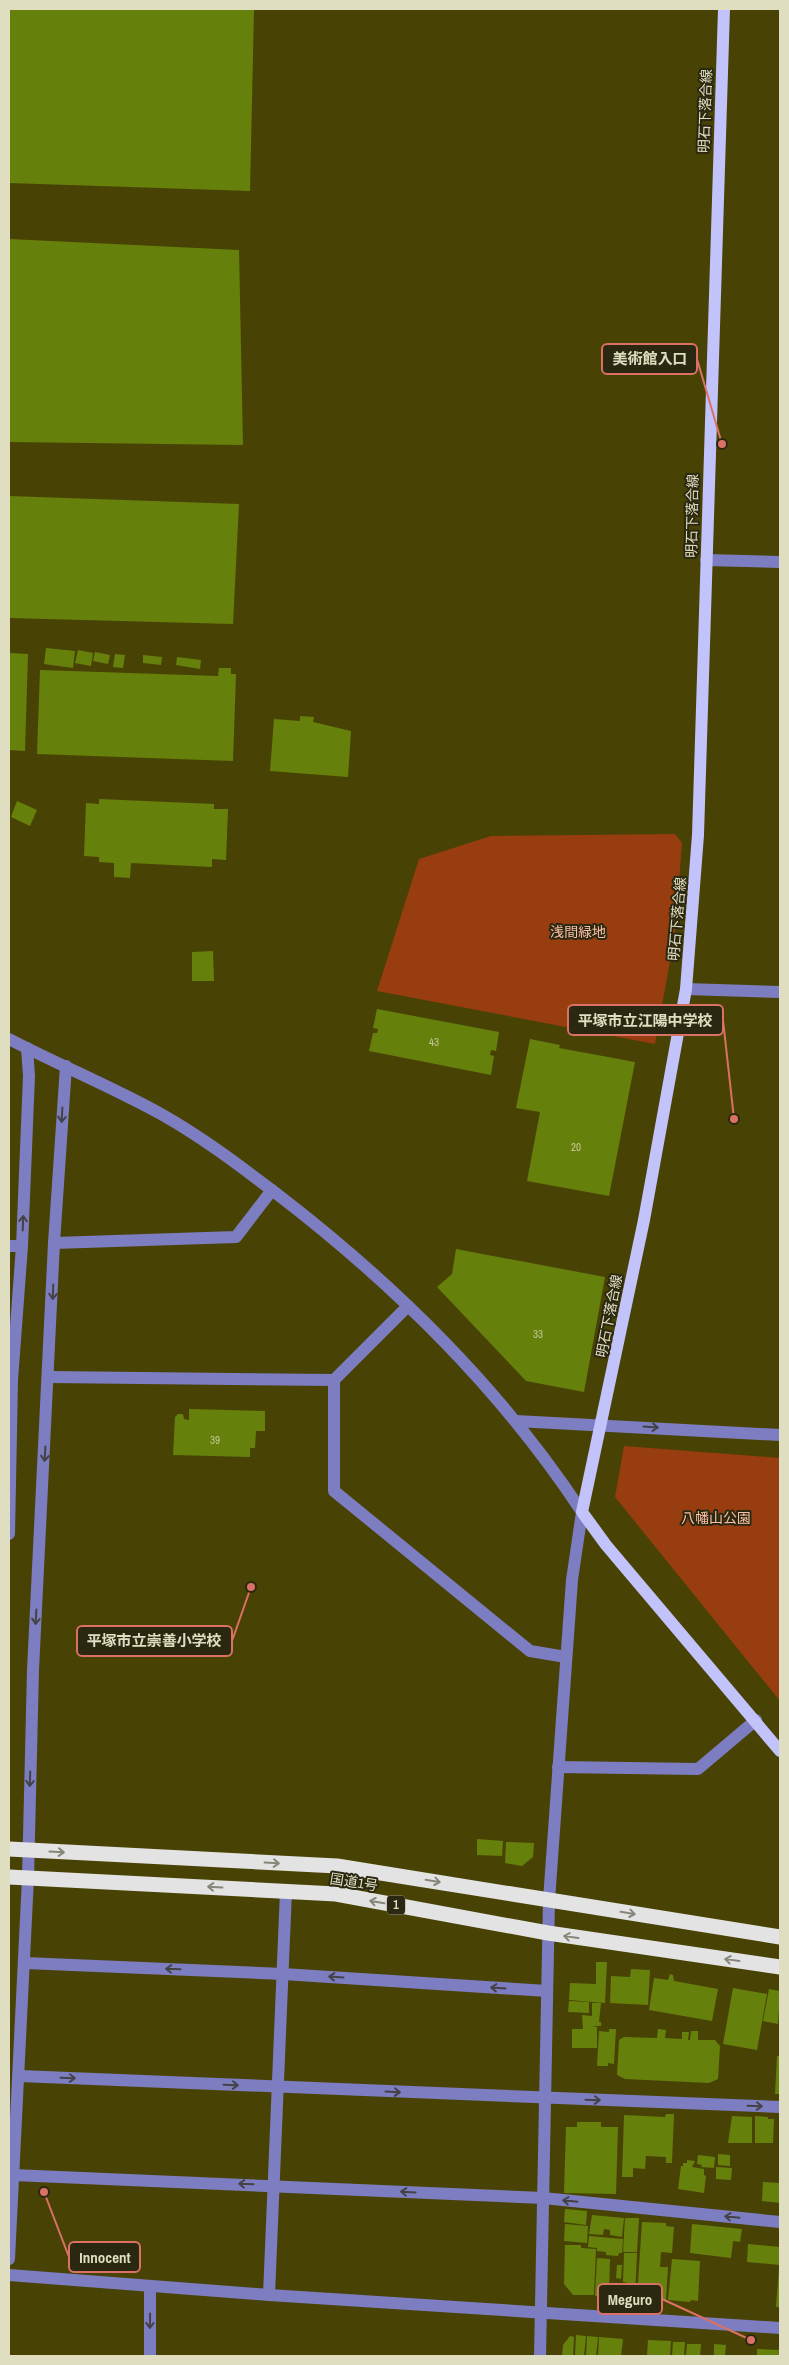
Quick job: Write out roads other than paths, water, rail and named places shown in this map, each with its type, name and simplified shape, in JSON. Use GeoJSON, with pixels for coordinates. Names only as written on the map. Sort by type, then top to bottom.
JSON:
{"type":"FeatureCollection","features":[{"type":"Feature","properties":{"kind":"highway","name":"国道1号"},"geometry":{"type":"LineString","coordinates":[[9,1849],[337,1866],[780,1937]]}},
{"type":"Feature","properties":{"kind":"highway","name":"国道1号"},"geometry":{"type":"LineString","coordinates":[[9,1877],[336,1894],[548,1933],[780,1967]]}},
{"type":"Feature","properties":{"kind":"highway"},"geometry":{"type":"LineString","coordinates":[[759,1934],[780,1946]]}},
{"type":"Feature","properties":{"kind":"main road","name":"明石下落合線"},"geometry":{"type":"LineString","coordinates":[[582,1512],[642,1230],[686,989],[698,835],[724,9]]}},
{"type":"Feature","properties":{"kind":"main road"},"geometry":{"type":"LineString","coordinates":[[582,1512],[606,1545],[756,1720],[780,1751]]}},
{"type":"Feature","properties":{"kind":"street"},"geometry":{"type":"LineString","coordinates":[[706,560],[780,562]]}},
{"type":"Feature","properties":{"kind":"street"},"geometry":{"type":"LineString","coordinates":[[686,989],[780,992]]}},
{"type":"Feature","properties":{"kind":"street"},"geometry":{"type":"LineString","coordinates":[[9,1039],[162,1115],[244,1168],[325,1230],[408,1306],[516,1421],[560,1478],[582,1512],[572,1580],[549,1900],[540,2356]]}},
{"type":"Feature","properties":{"kind":"street"},"geometry":{"type":"LineString","coordinates":[[9,1534],[10,1380],[22,1246],[28,1076],[27,1048]]}},
{"type":"Feature","properties":{"kind":"street"},"geometry":{"type":"LineString","coordinates":[[9,2259],[25,1963],[33,1670],[49,1377],[54,1243],[66,1066]]}},
{"type":"Feature","properties":{"kind":"street"},"geometry":{"type":"LineString","coordinates":[[54,1243],[236,1238],[272,1190]]}},
{"type":"Feature","properties":{"kind":"street"},"geometry":{"type":"LineString","coordinates":[[9,1246],[22,1246]]}},
{"type":"Feature","properties":{"kind":"street"},"geometry":{"type":"LineString","coordinates":[[408,1306],[334,1380],[334,1491],[530,1651],[566,1658]]}},
{"type":"Feature","properties":{"kind":"street"},"geometry":{"type":"LineString","coordinates":[[49,1377],[334,1380]]}},
{"type":"Feature","properties":{"kind":"street"},"geometry":{"type":"LineString","coordinates":[[516,1421],[602,1424],[780,1435]]}},
{"type":"Feature","properties":{"kind":"street"},"geometry":{"type":"LineString","coordinates":[[558,1767],[698,1769],[756,1720]]}},
{"type":"Feature","properties":{"kind":"street"},"geometry":{"type":"LineString","coordinates":[[269,2295],[286,1891]]}},
{"type":"Feature","properties":{"kind":"street"},"geometry":{"type":"LineString","coordinates":[[25,1963],[283,1974],[546,1991]]}},
{"type":"Feature","properties":{"kind":"street"},"geometry":{"type":"LineString","coordinates":[[20,2076],[780,2107]]}},
{"type":"Feature","properties":{"kind":"street"},"geometry":{"type":"LineString","coordinates":[[13,2175],[543,2198],[780,2222]]}},
{"type":"Feature","properties":{"kind":"street"},"geometry":{"type":"LineString","coordinates":[[9,2275],[542,2314],[780,2328]]}},
{"type":"Feature","properties":{"kind":"street"},"geometry":{"type":"LineString","coordinates":[[150,2286],[150,2356]]}},
{"type":"Feature","properties":{"kind":"place","name":"美術館入口"},"geometry":{"type":"Point","coordinates":[722,444]}},
{"type":"Feature","properties":{"kind":"place","name":"平塚市立江陽中学校"},"geometry":{"type":"Point","coordinates":[734,1119]}},
{"type":"Feature","properties":{"kind":"place","name":"平塚市立崇善小学校"},"geometry":{"type":"Point","coordinates":[251,1587]}},
{"type":"Feature","properties":{"kind":"place","name":"Innocent"},"geometry":{"type":"Point","coordinates":[44,2192]}},
{"type":"Feature","properties":{"kind":"place","name":"Meguro"},"geometry":{"type":"Point","coordinates":[751,2340]}},
{"type":"Feature","properties":{"kind":"park label","name":"浅間緑地"},"geometry":{"type":"Point","coordinates":[578,932]}},
{"type":"Feature","properties":{"kind":"park label","name":"八幡山公園"},"geometry":{"type":"Point","coordinates":[716,1518]}}]}
